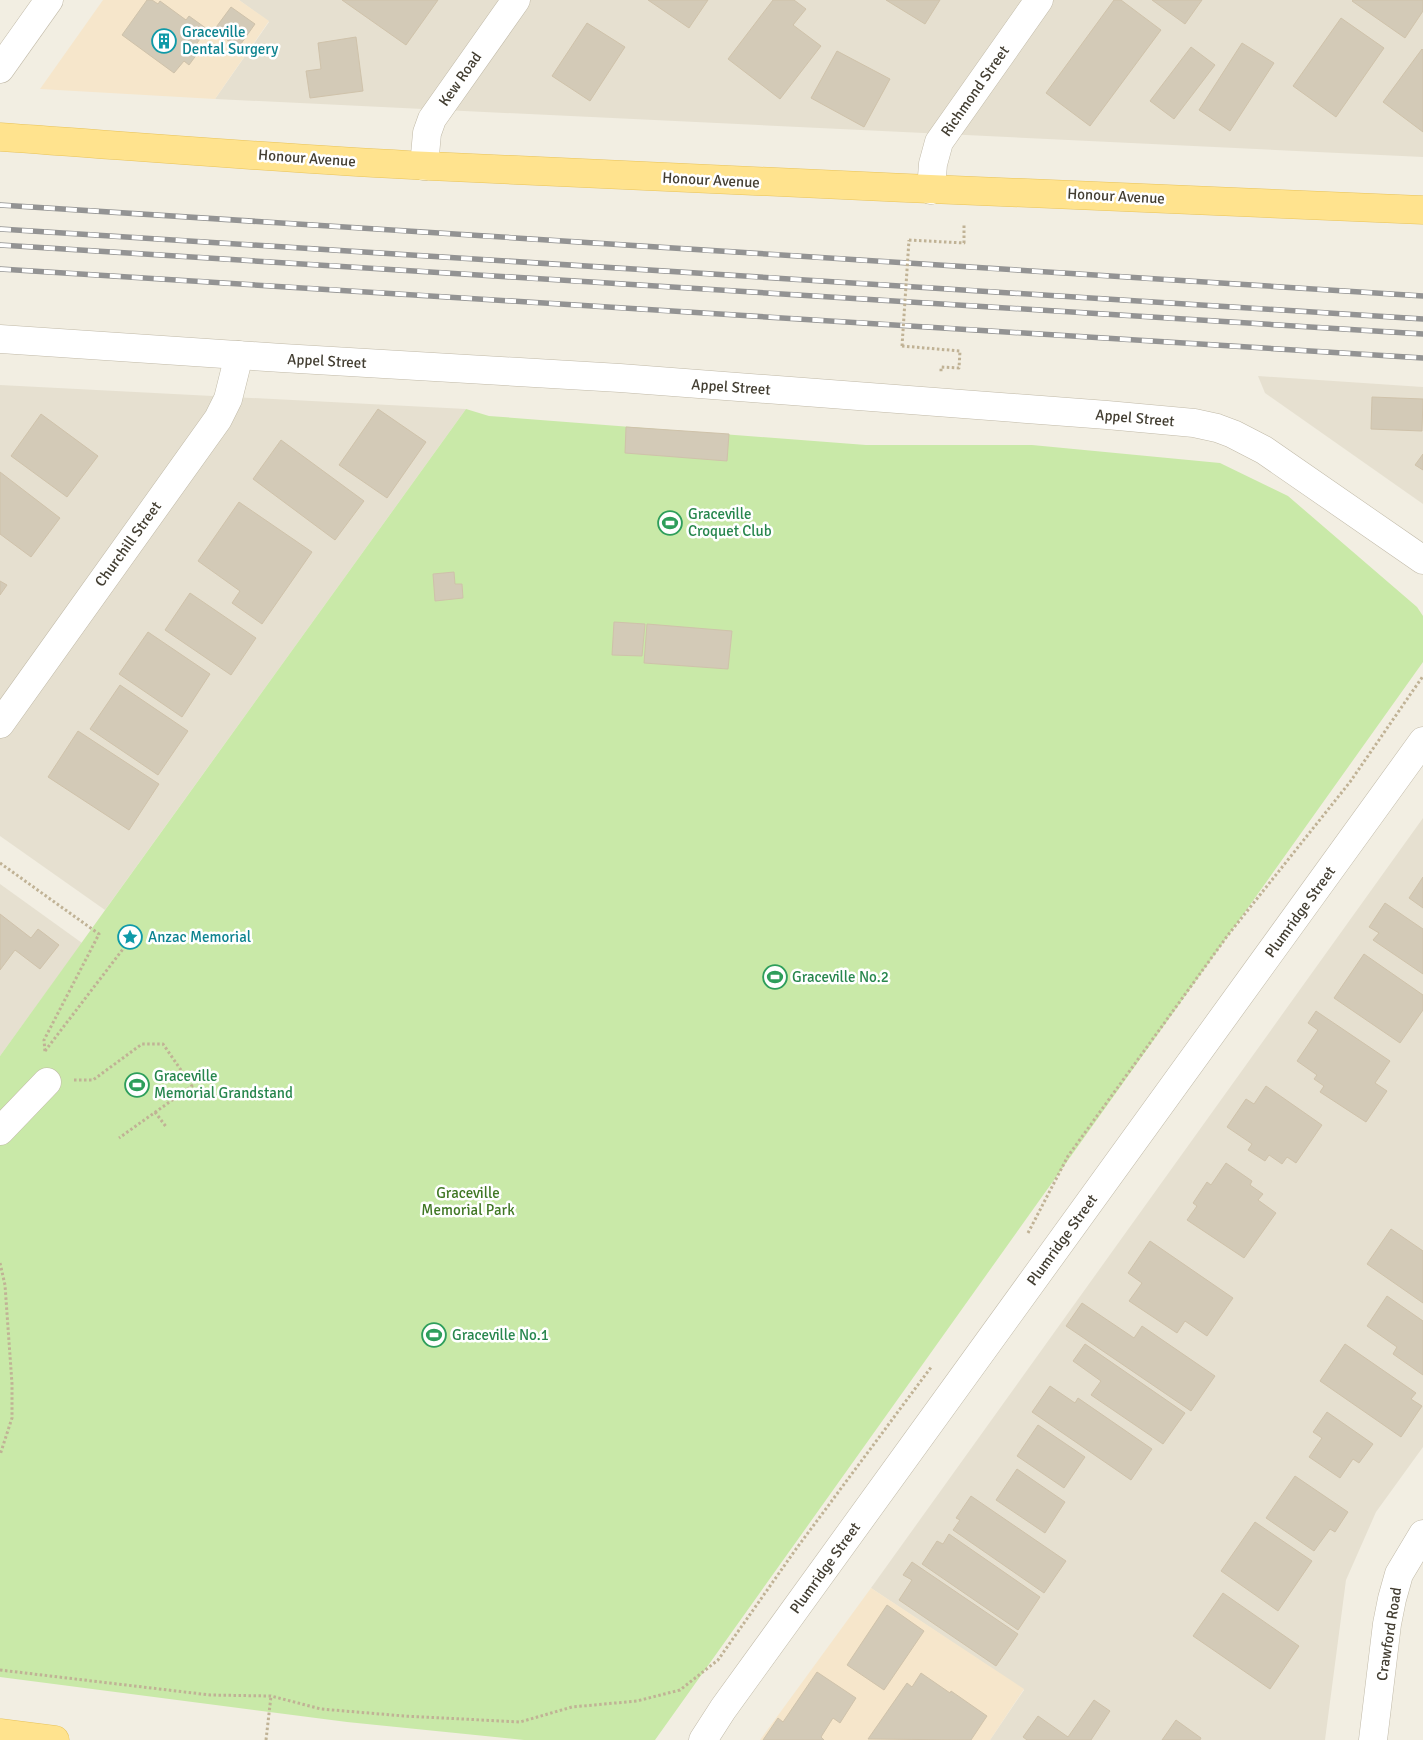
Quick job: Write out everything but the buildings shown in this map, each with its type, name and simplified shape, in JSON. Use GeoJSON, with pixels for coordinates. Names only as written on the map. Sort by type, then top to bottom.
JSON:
{"type":"FeatureCollection","features":[{"type":"Feature","properties":{"kind":"main road","name":"Honour Avenue"},"geometry":{"type":"LineString","coordinates":[[0,138],[424,166],[930,190],[1057,193],[1423,210]]}},
{"type":"Feature","properties":{"kind":"main road"},"geometry":{"type":"LineString","coordinates":[[0,1733],[55,1740]]}},
{"type":"Feature","properties":{"kind":"street"},"geometry":{"type":"LineString","coordinates":[[0,69],[49,0]]}},
{"type":"Feature","properties":{"kind":"street","name":"Kew Road"},"geometry":{"type":"LineString","coordinates":[[424,166],[427,133],[432,119],[516,0]]}},
{"type":"Feature","properties":{"kind":"street","name":"Richmond Street"},"geometry":{"type":"LineString","coordinates":[[930,190],[933,164],[939,142],[1040,0]]}},
{"type":"Feature","properties":{"kind":"street","name":"Appel Street"},"geometry":{"type":"LineString","coordinates":[[0,339],[620,378],[1194,423],[1217,428],[1264,450],[1423,560]]}},
{"type":"Feature","properties":{"kind":"street","name":"Churchill Street"},"geometry":{"type":"LineString","coordinates":[[0,724],[218,419],[228,399],[239,355]]}},
{"type":"Feature","properties":{"kind":"street","name":"Plumridge Street"},"geometry":{"type":"LineString","coordinates":[[703,1740],[723,1709],[1423,741]]}},
{"type":"Feature","properties":{"kind":"street"},"geometry":{"type":"LineString","coordinates":[[0,1131],[47,1082]]}},
{"type":"Feature","properties":{"kind":"street","name":"Crawford Road"},"geometry":{"type":"LineString","coordinates":[[1373,1740],[1387,1624],[1392,1599],[1399,1574],[1423,1534]]}},
{"type":"Feature","properties":{"kind":"path"},"geometry":{"type":"LineString","coordinates":[[940,378],[941,367],[959,368],[960,351],[902,346],[910,240],[964,243],[964,225]]}},
{"type":"Feature","properties":{"kind":"path"},"geometry":{"type":"LineString","coordinates":[[1024,1240],[1068,1156],[1228,935],[1350,782],[1423,676]]}},
{"type":"Feature","properties":{"kind":"path"},"geometry":{"type":"LineString","coordinates":[[0,863],[100,934],[44,1040],[47,1082],[93,1080],[142,1044],[163,1044],[192,1086],[119,1138]]}},
{"type":"Feature","properties":{"kind":"path"},"geometry":{"type":"LineString","coordinates":[[45,1051],[123,949]]}},
{"type":"Feature","properties":{"kind":"path"},"geometry":{"type":"LineString","coordinates":[[155,1112],[167,1128]]}},
{"type":"Feature","properties":{"kind":"path"},"geometry":{"type":"LineString","coordinates":[[0,1263],[5,1285],[12,1384],[12,1418],[0,1454]]}},
{"type":"Feature","properties":{"kind":"path"},"geometry":{"type":"LineString","coordinates":[[0,1284],[5,1285]]}},
{"type":"Feature","properties":{"kind":"path"},"geometry":{"type":"LineString","coordinates":[[0,1670],[210,1695],[271,1696],[321,1708],[404,1716],[520,1722],[572,1707],[637,1701],[680,1690],[718,1660],[796,1549],[937,1359]]}},
{"type":"Feature","properties":{"kind":"path"},"geometry":{"type":"LineString","coordinates":[[266,1740],[271,1696]]}},
{"type":"Feature","properties":{"kind":"shaded area"},"geometry":{"type":"Polygon","coordinates":[[[103,0],[239,0],[269,21],[215,99],[40,89],[103,0]]]}},
{"type":"Feature","properties":{"kind":"shaded area"},"geometry":{"type":"Polygon","coordinates":[[[239,0],[1423,0],[1423,157],[215,99],[269,22],[239,0]]]}},
{"type":"Feature","properties":{"kind":"shaded area"},"geometry":{"type":"Polygon","coordinates":[[[1258,376],[1423,387],[1423,504],[1265,393],[1258,376]]]}},
{"type":"Feature","properties":{"kind":"shaded area"},"geometry":{"type":"Polygon","coordinates":[[[0,385],[466,409],[105,910],[0,836],[0,385]]]}},
{"type":"Feature","properties":{"kind":"shaded area"},"geometry":{"type":"Polygon","coordinates":[[[1423,818],[1423,1447],[1376,1512],[1346,1580],[1325,1740],[990,1740],[1024,1690],[871,1588],[1423,818]]]}},
{"type":"Feature","properties":{"kind":"shaded area"},"geometry":{"type":"Polygon","coordinates":[[[0,884],[82,943],[0,1056],[0,884]]]}},
{"type":"Feature","properties":{"kind":"shaded area"},"geometry":{"type":"Polygon","coordinates":[[[871,1588],[1024,1689],[990,1740],[760,1740],[871,1588]]]}},
{"type":"Feature","properties":{"kind":"green space","name":"Graceville Memorial Park"},"geometry":{"type":"Polygon","coordinates":[[[466,409],[489,416],[866,445],[1032,445],[1220,463],[1288,496],[1417,607],[1423,616],[1423,662],[655,1740],[524,1740],[347,1722],[0,1677],[0,1056],[466,409]]]}},
{"type":"Feature","properties":{"kind":"railway"},"geometry":{"type":"LineString","coordinates":[[0,205],[1423,296]]}},
{"type":"Feature","properties":{"kind":"railway"},"geometry":{"type":"LineString","coordinates":[[0,229],[1423,319]]}},
{"type":"Feature","properties":{"kind":"railway"},"geometry":{"type":"LineString","coordinates":[[0,245],[1423,334]]}},
{"type":"Feature","properties":{"kind":"railway"},"geometry":{"type":"LineString","coordinates":[[0,269],[1423,358]]}},
{"type":"Feature","properties":{"kind":"place","name":"Graceville Dental Surgery"},"geometry":{"type":"Point","coordinates":[164,41]}},
{"type":"Feature","properties":{"kind":"place","name":"Graceville Croquet Club"},"geometry":{"type":"Point","coordinates":[670,523]}},
{"type":"Feature","properties":{"kind":"place","name":"Anzac Memorial"},"geometry":{"type":"Point","coordinates":[130,937]}},
{"type":"Feature","properties":{"kind":"place","name":"Graceville No.2"},"geometry":{"type":"Point","coordinates":[775,977]}},
{"type":"Feature","properties":{"kind":"place","name":"Graceville Memorial Grandstand"},"geometry":{"type":"Point","coordinates":[137,1085]}},
{"type":"Feature","properties":{"kind":"place","name":"Graceville No.1"},"geometry":{"type":"Point","coordinates":[434,1335]}}]}
